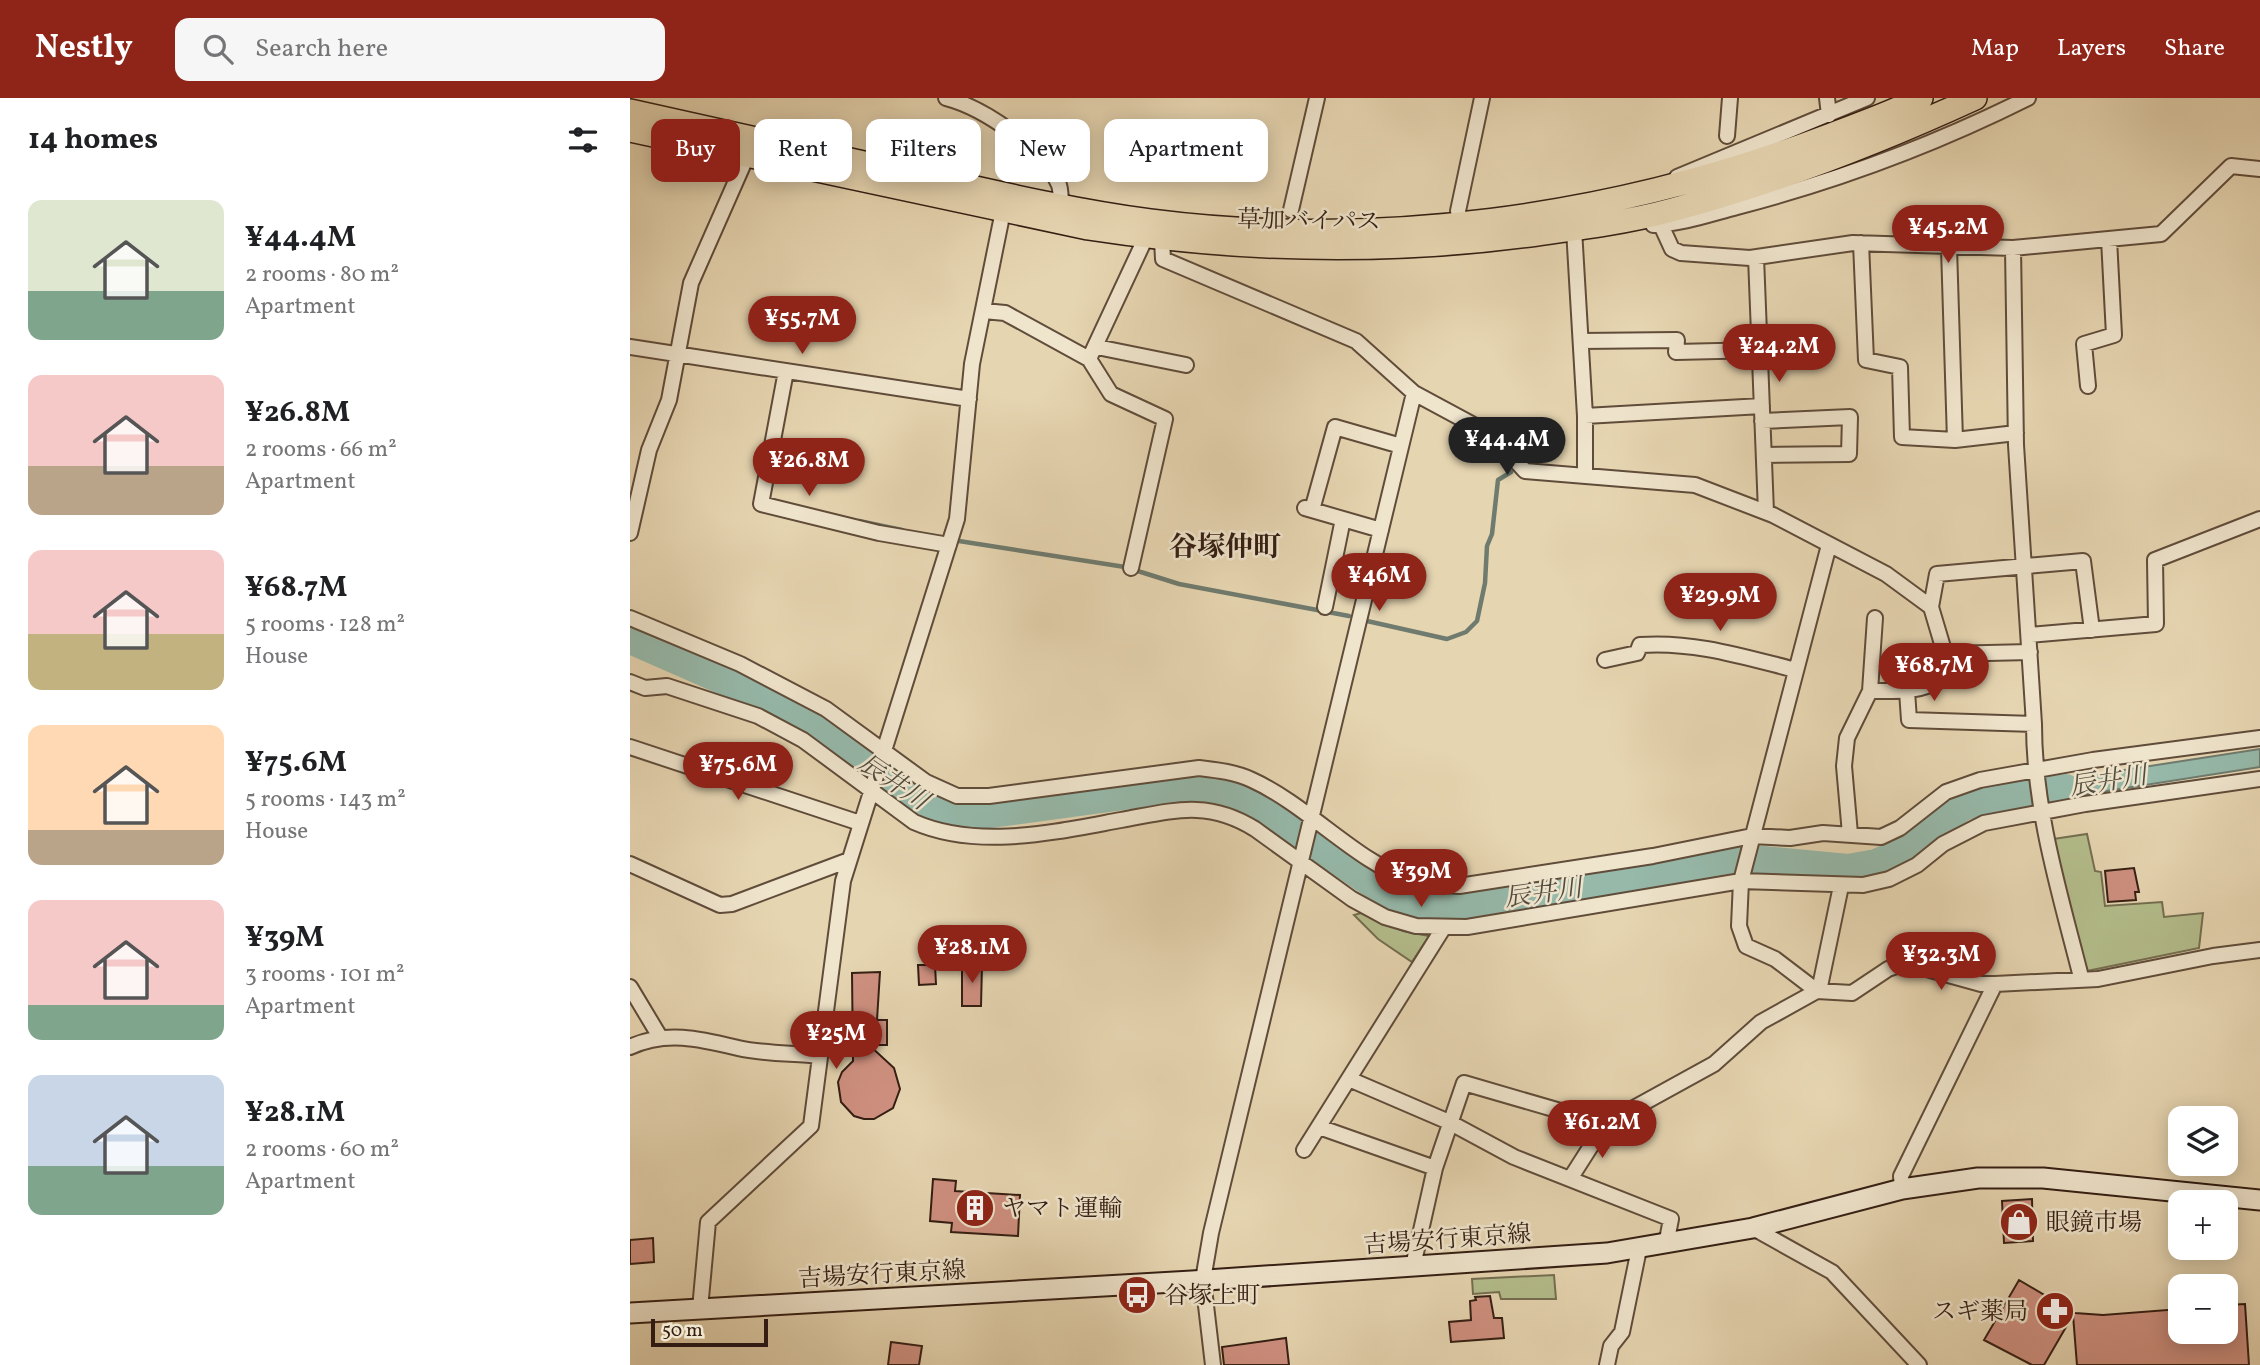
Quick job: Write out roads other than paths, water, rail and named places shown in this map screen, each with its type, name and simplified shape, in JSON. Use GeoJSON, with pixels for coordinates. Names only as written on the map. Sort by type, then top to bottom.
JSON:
{"type":"FeatureCollection","features":[{"type":"Feature","properties":{"kind":"highway","name":"草加バイパス"},"geometry":{"type":"LineString","coordinates":[[630,111],[1061,207],[1151,221],[1219,227],[1343,230],[1480,220],[1583,205],[1655,190],[1756,163],[1921,98]]}},
{"type":"Feature","properties":{"kind":"highway","name":"草加バイパス"},"geometry":{"type":"LineString","coordinates":[[630,130],[1003,211],[1154,238],[1282,249],[1372,249],[1483,242],[1581,228],[1670,211],[1850,153],[1975,98]]}},
{"type":"Feature","properties":{"kind":"main road","name":"吉場安行東京線"},"geometry":{"type":"LineString","coordinates":[[630,1313],[1203,1280],[1639,1249],[1753,1228],[1902,1189],[1978,1178],[2012,1177],[2260,1200]]}},
{"type":"Feature","properties":{"kind":"street"},"geometry":{"type":"LineString","coordinates":[[946,98],[992,118],[1040,156],[1059,186],[1061,207]]}},
{"type":"Feature","properties":{"kind":"street"},"geometry":{"type":"LineString","coordinates":[[1291,210],[1317,98]]}},
{"type":"Feature","properties":{"kind":"street"},"geometry":{"type":"LineString","coordinates":[[1458,211],[1482,98]]}},
{"type":"Feature","properties":{"kind":"street"},"geometry":{"type":"LineString","coordinates":[[1727,136],[1730,98]]}},
{"type":"Feature","properties":{"kind":"street"},"geometry":{"type":"LineString","coordinates":[[1827,98],[1829,116]]}},
{"type":"Feature","properties":{"kind":"street"},"geometry":{"type":"LineString","coordinates":[[1655,190],[1692,168],[1829,116],[1867,98]]}},
{"type":"Feature","properties":{"kind":"street"},"geometry":{"type":"LineString","coordinates":[[1585,476],[1581,228],[1661,225],[1768,199],[1924,146],[2028,98]]}},
{"type":"Feature","properties":{"kind":"street"},"geometry":{"type":"LineString","coordinates":[[630,533],[649,450],[669,400],[691,283],[747,156]]}},
{"type":"Feature","properties":{"kind":"street"},"geometry":{"type":"LineString","coordinates":[[1661,225],[1672,249],[1681,253],[1756,257],[1861,243],[1949,248],[2013,248],[2161,234],[2231,166],[2260,169]]}},
{"type":"Feature","properties":{"kind":"street"},"geometry":{"type":"LineString","coordinates":[[700,1309],[708,1222],[811,1126],[843,881],[957,519],[972,365],[1003,211]]}},
{"type":"Feature","properties":{"kind":"street"},"geometry":{"type":"LineString","coordinates":[[1093,353],[1154,238]]}},
{"type":"Feature","properties":{"kind":"street"},"geometry":{"type":"LineString","coordinates":[[1154,238],[1163,259],[1356,341],[1414,393],[1492,435],[1525,471],[1695,485],[1766,512],[1886,574],[1931,607]]}},
{"type":"Feature","properties":{"kind":"street"},"geometry":{"type":"LineString","coordinates":[[2088,386],[2084,344],[2114,335],[2109,239]]}},
{"type":"Feature","properties":{"kind":"street"},"geometry":{"type":"LineString","coordinates":[[1861,243],[1866,360],[1900,367],[1902,437],[1955,440],[2015,433]]}},
{"type":"Feature","properties":{"kind":"street"},"geometry":{"type":"LineString","coordinates":[[1949,248],[1955,440]]}},
{"type":"Feature","properties":{"kind":"street"},"geometry":{"type":"LineString","coordinates":[[2013,248],[2015,433],[2030,652],[2034,774],[2040,810],[2081,978]]}},
{"type":"Feature","properties":{"kind":"street"},"geometry":{"type":"LineString","coordinates":[[1756,257],[1766,512]]}},
{"type":"Feature","properties":{"kind":"street"},"geometry":{"type":"LineString","coordinates":[[984,311],[1005,313],[1093,353],[1186,365]]}},
{"type":"Feature","properties":{"kind":"street"},"geometry":{"type":"LineString","coordinates":[[1581,341],[1677,340],[1676,352],[1760,350]]}},
{"type":"Feature","properties":{"kind":"street"},"geometry":{"type":"LineString","coordinates":[[630,347],[970,399]]}},
{"type":"Feature","properties":{"kind":"street"},"geometry":{"type":"LineString","coordinates":[[1093,353],[1111,394],[1165,419],[1130,568]]}},
{"type":"Feature","properties":{"kind":"street"},"geometry":{"type":"LineString","coordinates":[[786,371],[761,504],[879,533],[949,545]]}},
{"type":"Feature","properties":{"kind":"street"},"geometry":{"type":"LineString","coordinates":[[1213,1365],[1203,1280],[1211,1233],[1414,393]]}},
{"type":"Feature","properties":{"kind":"street"},"geometry":{"type":"LineString","coordinates":[[1586,416],[1762,414],[1850,417],[1849,454],[1764,455]]}},
{"type":"Feature","properties":{"kind":"street"},"geometry":{"type":"LineString","coordinates":[[1381,530],[1308,509],[1335,427],[1401,446]]}},
{"type":"Feature","properties":{"kind":"street"},"geometry":{"type":"LineString","coordinates":[[1325,607],[1343,519]]}},
{"type":"Feature","properties":{"kind":"street"},"geometry":{"type":"LineString","coordinates":[[2029,635],[2157,624],[2155,560],[2260,519]]}},
{"type":"Feature","properties":{"kind":"street"},"geometry":{"type":"LineString","coordinates":[[1818,991],[1775,959],[1746,946],[1739,926],[1742,878],[1829,545]]}},
{"type":"Feature","properties":{"kind":"street"},"geometry":{"type":"LineString","coordinates":[[1870,691],[1907,691],[1932,686],[1944,678],[1945,653],[1931,607],[1937,574],[2083,561],[2092,630]]}},
{"type":"Feature","properties":{"kind":"street"},"geometry":{"type":"LineString","coordinates":[[630,618],[740,664],[826,709],[882,755],[926,782],[957,796],[989,796],[1199,768],[1250,778],[1384,868],[1412,881],[1436,885],[1459,886],[1751,841],[1790,838],[1808,833],[1881,837],[1900,828],[1946,792],[1980,780],[2260,738]]}},
{"type":"Feature","properties":{"kind":"street"},"geometry":{"type":"LineString","coordinates":[[1850,834],[1844,766],[1847,738],[1870,691],[1875,618]]}},
{"type":"Feature","properties":{"kind":"street"},"geometry":{"type":"LineString","coordinates":[[1605,660],[1637,653],[1640,645],[1676,644],[1717,650],[1796,670]]}},
{"type":"Feature","properties":{"kind":"street"},"geometry":{"type":"LineString","coordinates":[[1945,653],[2030,652]]}},
{"type":"Feature","properties":{"kind":"street"},"geometry":{"type":"LineString","coordinates":[[630,682],[645,688],[667,686],[758,716],[803,740],[914,822],[934,831],[993,837],[1035,833],[1179,808],[1214,810],[1238,818],[1385,917],[1416,926],[1467,927],[1604,906],[1742,878],[1841,886],[1863,885],[1889,879],[1917,865],[1968,829],[1984,822],[2040,810],[2260,779]]}},
{"type":"Feature","properties":{"kind":"street"},"geometry":{"type":"LineString","coordinates":[[1907,691],[1909,720],[2034,724]]}},
{"type":"Feature","properties":{"kind":"street"},"geometry":{"type":"LineString","coordinates":[[630,747],[860,823]]}},
{"type":"Feature","properties":{"kind":"street"},"geometry":{"type":"LineString","coordinates":[[630,864],[720,905],[732,904],[849,860]]}},
{"type":"Feature","properties":{"kind":"street"},"geometry":{"type":"LineString","coordinates":[[1818,991],[1841,886]]}},
{"type":"Feature","properties":{"kind":"street"},"geometry":{"type":"LineString","coordinates":[[1304,1150],[1444,927]]}},
{"type":"Feature","properties":{"kind":"street"},"geometry":{"type":"LineString","coordinates":[[1570,1179],[1605,1124],[1714,1064],[1761,1022],[1818,991],[1852,993],[1888,969],[1905,963],[1981,984],[1996,984],[2098,979],[2213,956],[2260,950]]}},
{"type":"Feature","properties":{"kind":"street"},"geometry":{"type":"LineString","coordinates":[[1902,1189],[1901,1176],[1996,984]]}},
{"type":"Feature","properties":{"kind":"street"},"geometry":{"type":"LineString","coordinates":[[630,988],[660,1037]]}},
{"type":"Feature","properties":{"kind":"street"},"geometry":{"type":"LineString","coordinates":[[630,1047],[660,1037],[713,1040],[738,1048],[820,1056]]}},
{"type":"Feature","properties":{"kind":"street"},"geometry":{"type":"LineString","coordinates":[[1349,1079],[1449,1122],[1514,1157],[1671,1219],[1666,1245]]}},
{"type":"Feature","properties":{"kind":"street"},"geometry":{"type":"LineString","coordinates":[[1413,1266],[1435,1168],[1464,1083],[1605,1124]]}},
{"type":"Feature","properties":{"kind":"street"},"geometry":{"type":"LineString","coordinates":[[1319,1127],[1435,1168]]}},
{"type":"Feature","properties":{"kind":"street"},"geometry":{"type":"LineString","coordinates":[[1753,1228],[1832,1272],[1919,1365]]}},
{"type":"Feature","properties":{"kind":"street"},"geometry":{"type":"LineString","coordinates":[[1607,1365],[1611,1346],[1622,1332],[1639,1249]]}},
{"type":"Feature","properties":{"kind":"water"},"geometry":{"type":"Polygon","coordinates":[[[2260,749],[2260,767],[2030,803],[2027,785],[2260,749]]]}},
{"type":"Feature","properties":{"kind":"waterway"},"geometry":{"type":"LineString","coordinates":[[1367,621],[1447,639],[1466,632],[1477,621],[1485,583],[1487,546],[1492,534],[1498,480],[1511,472]]}},
{"type":"Feature","properties":{"kind":"waterway"},"geometry":{"type":"LineString","coordinates":[[859,521],[902,530]]}},
{"type":"Feature","properties":{"kind":"waterway"},"geometry":{"type":"LineString","coordinates":[[959,541],[1125,567],[1179,584],[1349,616]]}},
{"type":"Feature","properties":{"kind":"waterway","name":"辰井川"},"geometry":{"type":"LineString","coordinates":[[630,640],[785,708],[936,809],[976,816],[1183,788],[1226,792],[1257,806],[1391,897],[1409,905],[1430,907],[1468,904],[1753,859],[1848,868],[1876,863],[1898,853],[1963,807],[1994,798],[2066,788]]}},
{"type":"Feature","properties":{"kind":"place","name":"ヤマト運輸"},"geometry":{"type":"Point","coordinates":[975,1208]}},
{"type":"Feature","properties":{"kind":"place","name":"眼鏡市場"},"geometry":{"type":"Point","coordinates":[2019,1222]}},
{"type":"Feature","properties":{"kind":"place","name":"谷塚上町"},"geometry":{"type":"Point","coordinates":[1137,1295]}},
{"type":"Feature","properties":{"kind":"place","name":"スギ薬局"},"geometry":{"type":"Point","coordinates":[2055,1311]}},
{"type":"Feature","properties":{"kind":"district","name":"谷塚仲町"},"geometry":{"type":"Point","coordinates":[1225,546]}}]}
